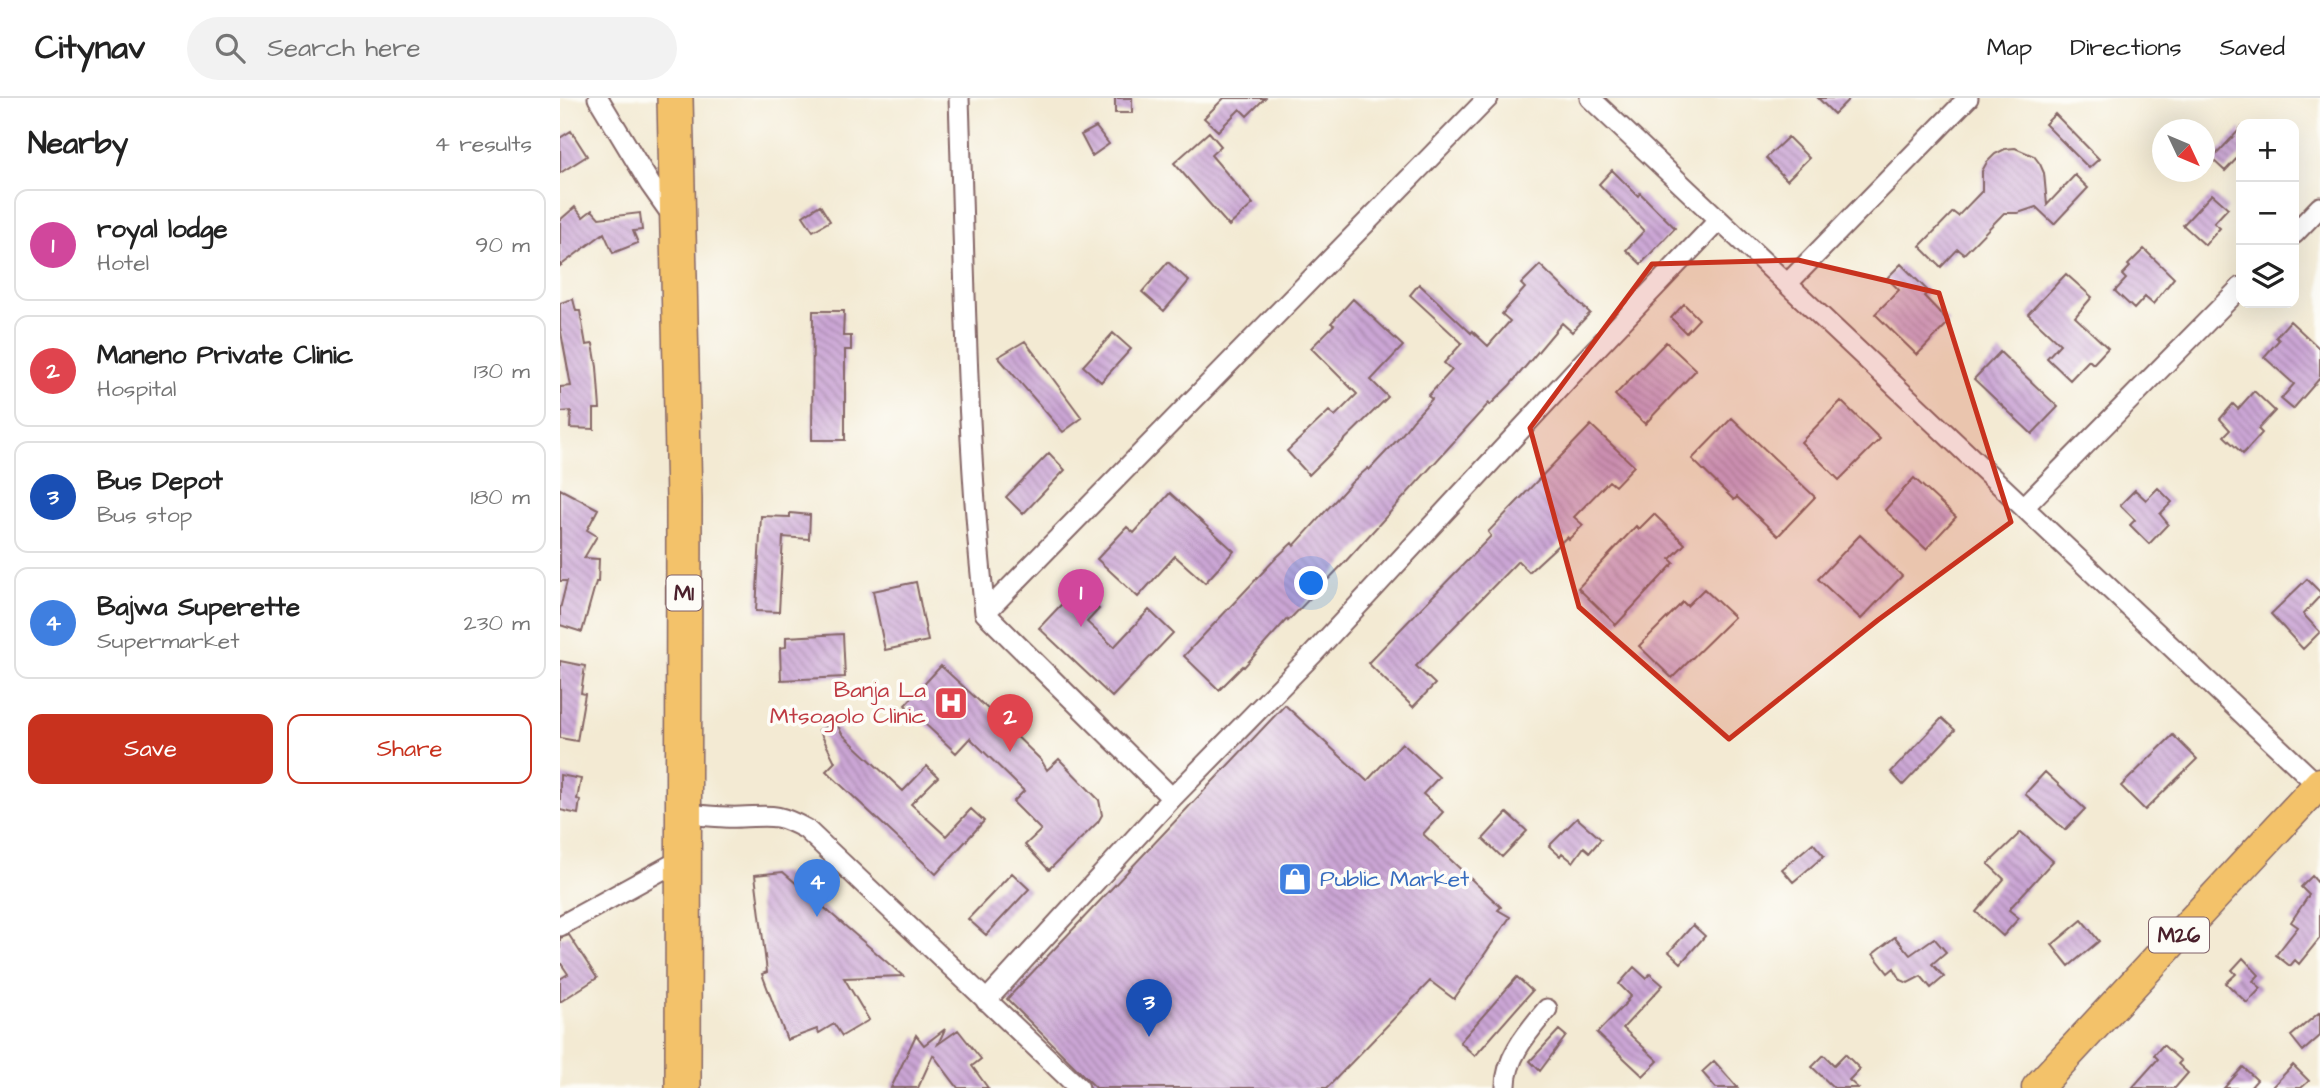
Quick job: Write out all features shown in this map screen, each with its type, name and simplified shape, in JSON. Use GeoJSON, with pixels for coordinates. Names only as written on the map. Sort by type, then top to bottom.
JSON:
{"type":"FeatureCollection","features":[{"type":"Feature","properties":{"kind":"highway","name":"M1"},"geometry":{"type":"LineString","coordinates":[[675,98],[684,500],[683,1088]]}},
{"type":"Feature","properties":{"kind":"main road","name":"M26"},"geometry":{"type":"LineString","coordinates":[[2037,1088],[2319,785]]}},
{"type":"Feature","properties":{"kind":"street"},"geometry":{"type":"LineString","coordinates":[[598,98],[650,184],[678,224]]}},
{"type":"Feature","properties":{"kind":"street"},"geometry":{"type":"LineString","coordinates":[[959,98],[968,356],[985,613],[1172,798]]}},
{"type":"Feature","properties":{"kind":"street"},"geometry":{"type":"LineString","coordinates":[[985,613],[1488,98]]}},
{"type":"Feature","properties":{"kind":"street"},"geometry":{"type":"LineString","coordinates":[[1590,98],[2319,785]]}},
{"type":"Feature","properties":{"kind":"street"},"geometry":{"type":"LineString","coordinates":[[1788,283],[1968,98]]}},
{"type":"Feature","properties":{"kind":"street"},"geometry":{"type":"LineString","coordinates":[[2299,229],[2320,207]]}},
{"type":"Feature","properties":{"kind":"street"},"geometry":{"type":"LineString","coordinates":[[986,1001],[1172,798],[1322,644],[1719,220]]}},
{"type":"Feature","properties":{"kind":"street"},"geometry":{"type":"LineString","coordinates":[[2024,506],[2236,292]]}},
{"type":"Feature","properties":{"kind":"street"},"geometry":{"type":"LineString","coordinates":[[684,814],[741,817],[766,814],[787,818],[806,829],[1079,1088]]}},
{"type":"Feature","properties":{"kind":"street"},"geometry":{"type":"LineString","coordinates":[[560,926],[682,859]]}},
{"type":"Feature","properties":{"kind":"street"},"geometry":{"type":"LineString","coordinates":[[1506,1088],[1506,1079],[1520,1042],[1547,1009]]}},
{"type":"Feature","properties":{"kind":"highlighted area"},"geometry":{"type":"Polygon","coordinates":[[[1798,260],[1939,293],[2011,522],[1878,620],[1729,739],[1579,607],[1530,428],[1652,264],[1798,260]]]}},
{"type":"Feature","properties":{"kind":"building"},"geometry":{"type":"Polygon","coordinates":[[[1115,98],[1132,98],[1132,113],[1115,113],[1115,98]]]}},
{"type":"Feature","properties":{"kind":"building"},"geometry":{"type":"Polygon","coordinates":[[[1224,98],[1265,98],[1247,116],[1240,109],[1218,131],[1204,118],[1224,98]]]}},
{"type":"Feature","properties":{"kind":"building"},"geometry":{"type":"Polygon","coordinates":[[[1818,98],[1850,98],[1834,114],[1818,98]]]}},
{"type":"Feature","properties":{"kind":"building"},"geometry":{"type":"Polygon","coordinates":[[[2055,114],[2099,159],[2089,168],[2045,124],[2055,114]]]}},
{"type":"Feature","properties":{"kind":"building"},"geometry":{"type":"Polygon","coordinates":[[[1096,127],[1109,144],[1092,156],[1081,135],[1096,127]]]}},
{"type":"Feature","properties":{"kind":"building"},"geometry":{"type":"Polygon","coordinates":[[[571,131],[587,156],[560,173],[560,138],[571,131]]]}},
{"type":"Feature","properties":{"kind":"building"},"geometry":{"type":"Polygon","coordinates":[[[1209,132],[1221,146],[1211,155],[1253,204],[1229,226],[1174,163],[1209,132]]]}},
{"type":"Feature","properties":{"kind":"building"},"geometry":{"type":"Polygon","coordinates":[[[2236,133],[2236,159],[2225,171],[2215,162],[2215,156],[2236,133]]]}},
{"type":"Feature","properties":{"kind":"building"},"geometry":{"type":"Polygon","coordinates":[[[1788,137],[1809,158],[1787,180],[1766,158],[1788,137]]]}},
{"type":"Feature","properties":{"kind":"building"},"geometry":{"type":"Polygon","coordinates":[[[2015,148],[2034,156],[2040,164],[2044,173],[2047,205],[2075,175],[2088,188],[2054,224],[2036,207],[2018,213],[2004,213],[1964,254],[1958,249],[1941,267],[1920,246],[1953,212],[1958,216],[1982,191],[1982,171],[1987,162],[2005,149],[2015,148]]]}},
{"type":"Feature","properties":{"kind":"building"},"geometry":{"type":"Polygon","coordinates":[[[1612,170],[1675,228],[1641,264],[1626,250],[1644,231],[1599,184],[1612,170]]]}},
{"type":"Feature","properties":{"kind":"building"},"geometry":{"type":"Polygon","coordinates":[[[2212,194],[2228,208],[2214,223],[2220,228],[2205,245],[2183,225],[2212,194]]]}},
{"type":"Feature","properties":{"kind":"building"},"geometry":{"type":"Polygon","coordinates":[[[820,205],[830,221],[813,231],[803,216],[820,205]]]}},
{"type":"Feature","properties":{"kind":"building"},"geometry":{"type":"Polygon","coordinates":[[[575,207],[583,217],[592,210],[599,218],[640,213],[642,230],[633,231],[638,243],[613,253],[604,233],[560,266],[560,220],[575,207]]]}},
{"type":"Feature","properties":{"kind":"building"},"geometry":{"type":"Polygon","coordinates":[[[2144,249],[2174,278],[2153,304],[2145,297],[2134,309],[2115,291],[2126,279],[2122,275],[2130,267],[2128,265],[2144,249]]]}},
{"type":"Feature","properties":{"kind":"building"},"geometry":{"type":"Polygon","coordinates":[[[1168,262],[1189,281],[1164,311],[1142,292],[1168,262]]]}},
{"type":"Feature","properties":{"kind":"building"},"geometry":{"type":"Polygon","coordinates":[[[1901,264],[1929,292],[1924,296],[1949,322],[1917,355],[1875,314],[1899,290],[1887,278],[1901,264]]]}},
{"type":"Feature","properties":{"kind":"building"},"geometry":{"type":"Polygon","coordinates":[[[1540,265],[1590,313],[1572,332],[1562,323],[1510,385],[1490,405],[1489,403],[1345,562],[1219,690],[1184,656],[1277,557],[1292,543],[1294,546],[1352,482],[1368,468],[1369,470],[1400,437],[1432,399],[1428,396],[1452,370],[1444,363],[1462,343],[1410,295],[1419,284],[1488,346],[1510,321],[1502,314],[1525,288],[1521,284],[1540,265]]]}},
{"type":"Feature","properties":{"kind":"building"},"geometry":{"type":"Polygon","coordinates":[[[2066,274],[2092,297],[2075,317],[2108,348],[2093,364],[2089,360],[2070,380],[2047,358],[2060,344],[2028,314],[2066,274]]]}},
{"type":"Feature","properties":{"kind":"building"},"geometry":{"type":"Polygon","coordinates":[[[573,299],[576,311],[580,311],[586,345],[593,344],[597,367],[600,409],[594,409],[594,429],[570,428],[571,411],[560,412],[560,387],[571,386],[560,327],[560,303],[573,299]]]}},
{"type":"Feature","properties":{"kind":"building"},"geometry":{"type":"Polygon","coordinates":[[[1353,299],[1403,346],[1371,380],[1388,397],[1309,475],[1287,451],[1329,411],[1335,416],[1357,394],[1311,348],[1334,325],[1331,323],[1353,299]]]}},
{"type":"Feature","properties":{"kind":"building"},"geometry":{"type":"Polygon","coordinates":[[[1684,304],[1699,319],[1686,333],[1671,318],[1684,304]]]}},
{"type":"Feature","properties":{"kind":"building"},"geometry":{"type":"Polygon","coordinates":[[[813,311],[844,311],[843,336],[851,336],[851,350],[845,350],[845,440],[812,440],[813,311]]]}},
{"type":"Feature","properties":{"kind":"building"},"geometry":{"type":"Polygon","coordinates":[[[2290,321],[2320,349],[2320,378],[2293,409],[2281,399],[2294,384],[2264,357],[2279,340],[2276,337],[2290,321]]]}},
{"type":"Feature","properties":{"kind":"building"},"geometry":{"type":"Polygon","coordinates":[[[1113,333],[1131,349],[1101,382],[1083,366],[1113,333]]]}},
{"type":"Feature","properties":{"kind":"building"},"geometry":{"type":"Polygon","coordinates":[[[1025,341],[1082,418],[1063,432],[998,357],[1025,341]]]}},
{"type":"Feature","properties":{"kind":"building"},"geometry":{"type":"Polygon","coordinates":[[[1666,342],[1696,370],[1645,424],[1615,395],[1666,342]]]}},
{"type":"Feature","properties":{"kind":"building"},"geometry":{"type":"Polygon","coordinates":[[[2000,352],[2058,407],[2032,434],[1974,379],[2000,352]]]}},
{"type":"Feature","properties":{"kind":"building"},"geometry":{"type":"Polygon","coordinates":[[[2254,391],[2275,411],[2258,429],[2262,433],[2243,454],[2224,436],[2230,430],[2220,419],[2233,404],[2238,409],[2254,391]]]}},
{"type":"Feature","properties":{"kind":"building"},"geometry":{"type":"Polygon","coordinates":[[[1841,401],[1880,439],[1839,480],[1801,442],[1841,401]]]}},
{"type":"Feature","properties":{"kind":"building"},"geometry":{"type":"Polygon","coordinates":[[[1732,418],[1815,497],[1778,536],[1737,497],[1734,500],[1692,459],[1732,418]]]}},
{"type":"Feature","properties":{"kind":"building"},"geometry":{"type":"Polygon","coordinates":[[[1591,425],[1634,466],[1615,486],[1609,481],[1574,517],[1583,525],[1569,539],[1567,537],[1529,572],[1518,561],[1416,666],[1435,684],[1413,707],[1368,663],[1491,536],[1488,532],[1591,425]]]}},
{"type":"Feature","properties":{"kind":"building"},"geometry":{"type":"Polygon","coordinates":[[[1049,453],[1065,470],[1023,514],[1006,497],[1049,453]]]}},
{"type":"Feature","properties":{"kind":"building"},"geometry":{"type":"Polygon","coordinates":[[[1914,478],[1956,517],[1926,549],[1885,510],[1914,478]]]}},
{"type":"Feature","properties":{"kind":"building"},"geometry":{"type":"Polygon","coordinates":[[[2158,488],[2172,502],[2160,514],[2168,524],[2149,544],[2130,525],[2135,520],[2120,505],[2135,490],[2146,500],[2158,488]]]}},
{"type":"Feature","properties":{"kind":"building"},"geometry":{"type":"Polygon","coordinates":[[[560,489],[598,509],[587,530],[597,536],[584,558],[599,559],[598,582],[582,632],[560,625],[560,609],[567,581],[560,581],[560,489]]]}},
{"type":"Feature","properties":{"kind":"building"},"geometry":{"type":"Polygon","coordinates":[[[1170,493],[1234,551],[1205,583],[1175,556],[1138,597],[1097,559],[1127,527],[1134,533],[1170,493]]]}},
{"type":"Feature","properties":{"kind":"building"},"geometry":{"type":"Polygon","coordinates":[[[790,513],[810,515],[809,539],[783,537],[779,612],[756,611],[761,516],[790,517],[790,513]]]}},
{"type":"Feature","properties":{"kind":"building"},"geometry":{"type":"Polygon","coordinates":[[[1654,514],[1685,544],[1670,559],[1674,563],[1616,625],[1578,588],[1636,526],[1639,529],[1654,514]]]}},
{"type":"Feature","properties":{"kind":"building"},"geometry":{"type":"Polygon","coordinates":[[[1860,535],[1902,576],[1861,619],[1818,579],[1860,535]]]}},
{"type":"Feature","properties":{"kind":"building"},"geometry":{"type":"Polygon","coordinates":[[[2307,579],[2320,592],[2320,596],[2303,614],[2320,632],[2303,649],[2271,614],[2307,579]]]}},
{"type":"Feature","properties":{"kind":"building"},"geometry":{"type":"Polygon","coordinates":[[[916,582],[928,641],[885,650],[873,591],[916,582]]]}},
{"type":"Feature","properties":{"kind":"building"},"geometry":{"type":"Polygon","coordinates":[[[1077,588],[1099,609],[1087,622],[1114,647],[1149,610],[1173,633],[1112,697],[1039,628],[1077,588]]]}},
{"type":"Feature","properties":{"kind":"building"},"geometry":{"type":"Polygon","coordinates":[[[1704,589],[1734,617],[1672,678],[1639,646],[1683,602],[1687,606],[1704,589]]]}},
{"type":"Feature","properties":{"kind":"building"},"geometry":{"type":"Polygon","coordinates":[[[843,634],[845,677],[781,680],[780,648],[786,647],[786,637],[843,634]]]}},
{"type":"Feature","properties":{"kind":"building"},"geometry":{"type":"Polygon","coordinates":[[[560,661],[585,666],[581,693],[585,694],[577,741],[560,738],[560,661]]]}},
{"type":"Feature","properties":{"kind":"building"},"geometry":{"type":"Polygon","coordinates":[[[941,666],[1041,760],[1047,770],[1059,759],[1099,800],[1102,815],[1098,822],[1049,870],[1025,845],[1041,830],[1013,802],[1024,791],[970,738],[956,753],[905,705],[941,666]]]}},
{"type":"Feature","properties":{"kind":"building","name":"Public Market"},"geometry":{"type":"Polygon","coordinates":[[[1285,705],[1367,781],[1402,743],[1439,777],[1423,794],[1443,812],[1423,834],[1501,907],[1498,910],[1510,917],[1454,999],[1430,981],[1327,1088],[1096,1088],[1007,999],[1285,705]]]}},
{"type":"Feature","properties":{"kind":"building"},"geometry":{"type":"Polygon","coordinates":[[[1942,718],[1955,730],[1903,785],[1891,772],[1942,718]]]}},
{"type":"Feature","properties":{"kind":"building"},"geometry":{"type":"Polygon","coordinates":[[[836,722],[842,734],[903,791],[927,766],[938,777],[911,804],[946,836],[971,809],[984,821],[936,874],[826,771],[835,762],[819,730],[836,722]]]}},
{"type":"Feature","properties":{"kind":"building"},"geometry":{"type":"Polygon","coordinates":[[[2173,735],[2197,759],[2145,810],[2121,786],[2173,735]]]}},
{"type":"Feature","properties":{"kind":"building"},"geometry":{"type":"Polygon","coordinates":[[[2045,772],[2085,809],[2065,830],[2025,794],[2045,772]]]}},
{"type":"Feature","properties":{"kind":"building"},"geometry":{"type":"Polygon","coordinates":[[[560,775],[581,779],[577,799],[580,800],[578,814],[560,810],[560,775]]]}},
{"type":"Feature","properties":{"kind":"building"},"geometry":{"type":"Polygon","coordinates":[[[1507,813],[1527,831],[1502,857],[1483,839],[1507,813]]]}},
{"type":"Feature","properties":{"kind":"building"},"geometry":{"type":"Polygon","coordinates":[[[1577,818],[1601,839],[1590,852],[1584,847],[1573,862],[1562,853],[1560,856],[1549,846],[1577,818]]]}},
{"type":"Feature","properties":{"kind":"building"},"geometry":{"type":"Polygon","coordinates":[[[2021,832],[2053,861],[2009,910],[2019,918],[2003,936],[1976,912],[2004,879],[1988,864],[2021,832]]]}},
{"type":"Feature","properties":{"kind":"building"},"geometry":{"type":"Polygon","coordinates":[[[1813,843],[1824,856],[1793,882],[1782,869],[1813,843]]]}},
{"type":"Feature","properties":{"kind":"building"},"geometry":{"type":"Polygon","coordinates":[[[783,872],[903,976],[844,978],[869,1020],[842,1036],[834,1024],[819,1033],[817,1029],[787,1040],[762,974],[767,972],[755,875],[783,872]]]}},
{"type":"Feature","properties":{"kind":"building"},"geometry":{"type":"Polygon","coordinates":[[[1012,873],[1029,889],[986,935],[968,919],[1012,873]]]}},
{"type":"Feature","properties":{"kind":"building"},"geometry":{"type":"Polygon","coordinates":[[[2312,876],[2317,882],[2320,878],[2320,938],[2299,964],[2295,960],[2290,966],[2276,955],[2298,927],[2291,922],[2309,895],[2301,887],[2312,876]]]}},
{"type":"Feature","properties":{"kind":"building"},"geometry":{"type":"Polygon","coordinates":[[[2082,920],[2099,941],[2069,966],[2052,945],[2082,920]]]}},
{"type":"Feature","properties":{"kind":"building"},"geometry":{"type":"Polygon","coordinates":[[[1693,925],[1705,936],[1681,963],[1669,952],[1693,925]]]}},
{"type":"Feature","properties":{"kind":"building"},"geometry":{"type":"Polygon","coordinates":[[[569,935],[597,978],[560,1002],[560,979],[568,974],[560,962],[560,938],[569,935]]]}},
{"type":"Feature","properties":{"kind":"building"},"geometry":{"type":"Polygon","coordinates":[[[1895,937],[1910,955],[1934,938],[1946,952],[1932,964],[1944,977],[1931,988],[1921,976],[1908,983],[1901,980],[1894,968],[1888,973],[1873,954],[1895,937]]]}},
{"type":"Feature","properties":{"kind":"building"},"geometry":{"type":"Polygon","coordinates":[[[2243,958],[2259,975],[2253,981],[2261,988],[2247,1003],[2226,983],[2236,974],[2232,970],[2243,958]]]}},
{"type":"Feature","properties":{"kind":"building"},"geometry":{"type":"Polygon","coordinates":[[[1634,967],[1646,978],[1650,974],[1663,985],[1623,1028],[1658,1061],[1643,1076],[1597,1033],[1631,996],[1619,984],[1634,967]]]}},
{"type":"Feature","properties":{"kind":"building"},"geometry":{"type":"Polygon","coordinates":[[[1517,977],[1532,991],[1475,1056],[1460,1042],[1517,977]]]}},
{"type":"Feature","properties":{"kind":"building"},"geometry":{"type":"Polygon","coordinates":[[[2320,1012],[2320,1036],[2303,1051],[2291,1036],[2320,1012]]]}},
{"type":"Feature","properties":{"kind":"building"},"geometry":{"type":"Polygon","coordinates":[[[945,1029],[938,1044],[958,1030],[981,1059],[972,1066],[988,1088],[958,1088],[933,1055],[918,1088],[891,1088],[916,1035],[924,1045],[945,1029]]]}},
{"type":"Feature","properties":{"kind":"building"},"geometry":{"type":"Polygon","coordinates":[[[1559,1030],[1566,1036],[1540,1071],[1530,1061],[1559,1030]]]}},
{"type":"Feature","properties":{"kind":"building"},"geometry":{"type":"Polygon","coordinates":[[[2163,1045],[2181,1061],[2178,1064],[2188,1073],[2175,1088],[2132,1088],[2158,1059],[2154,1055],[2163,1045]]]}},
{"type":"Feature","properties":{"kind":"building"},"geometry":{"type":"Polygon","coordinates":[[[1845,1054],[1860,1069],[1849,1080],[1858,1088],[1834,1088],[1812,1067],[1824,1055],[1834,1065],[1845,1054]]]}},
{"type":"Feature","properties":{"kind":"building"},"geometry":{"type":"Polygon","coordinates":[[[1714,1061],[1738,1088],[1716,1088],[1702,1072],[1714,1061]]]}},
{"type":"Feature","properties":{"kind":"building"},"geometry":{"type":"Polygon","coordinates":[[[2293,1065],[2309,1081],[2301,1088],[2271,1088],[2293,1065]]]}},
{"type":"Feature","properties":{"kind":"building"},"geometry":{"type":"Polygon","coordinates":[[[2243,1067],[2257,1080],[2250,1088],[2224,1088],[2243,1067]]]}},
{"type":"Feature","properties":{"kind":"place","name":"royal lodge"},"geometry":{"type":"Point","coordinates":[1081,627]}},
{"type":"Feature","properties":{"kind":"place","name":"Banja La Mtsogolo Clinic"},"geometry":{"type":"Point","coordinates":[951,703]}},
{"type":"Feature","properties":{"kind":"place","name":"Maneno Private Clinic"},"geometry":{"type":"Point","coordinates":[1010,752]}},
{"type":"Feature","properties":{"kind":"place","name":"Public Market"},"geometry":{"type":"Point","coordinates":[1295,879]}},
{"type":"Feature","properties":{"kind":"place","name":"Bajwa Superette"},"geometry":{"type":"Point","coordinates":[817,917]}},
{"type":"Feature","properties":{"kind":"place","name":"Bus Depot"},"geometry":{"type":"Point","coordinates":[1149,1037]}}]}
